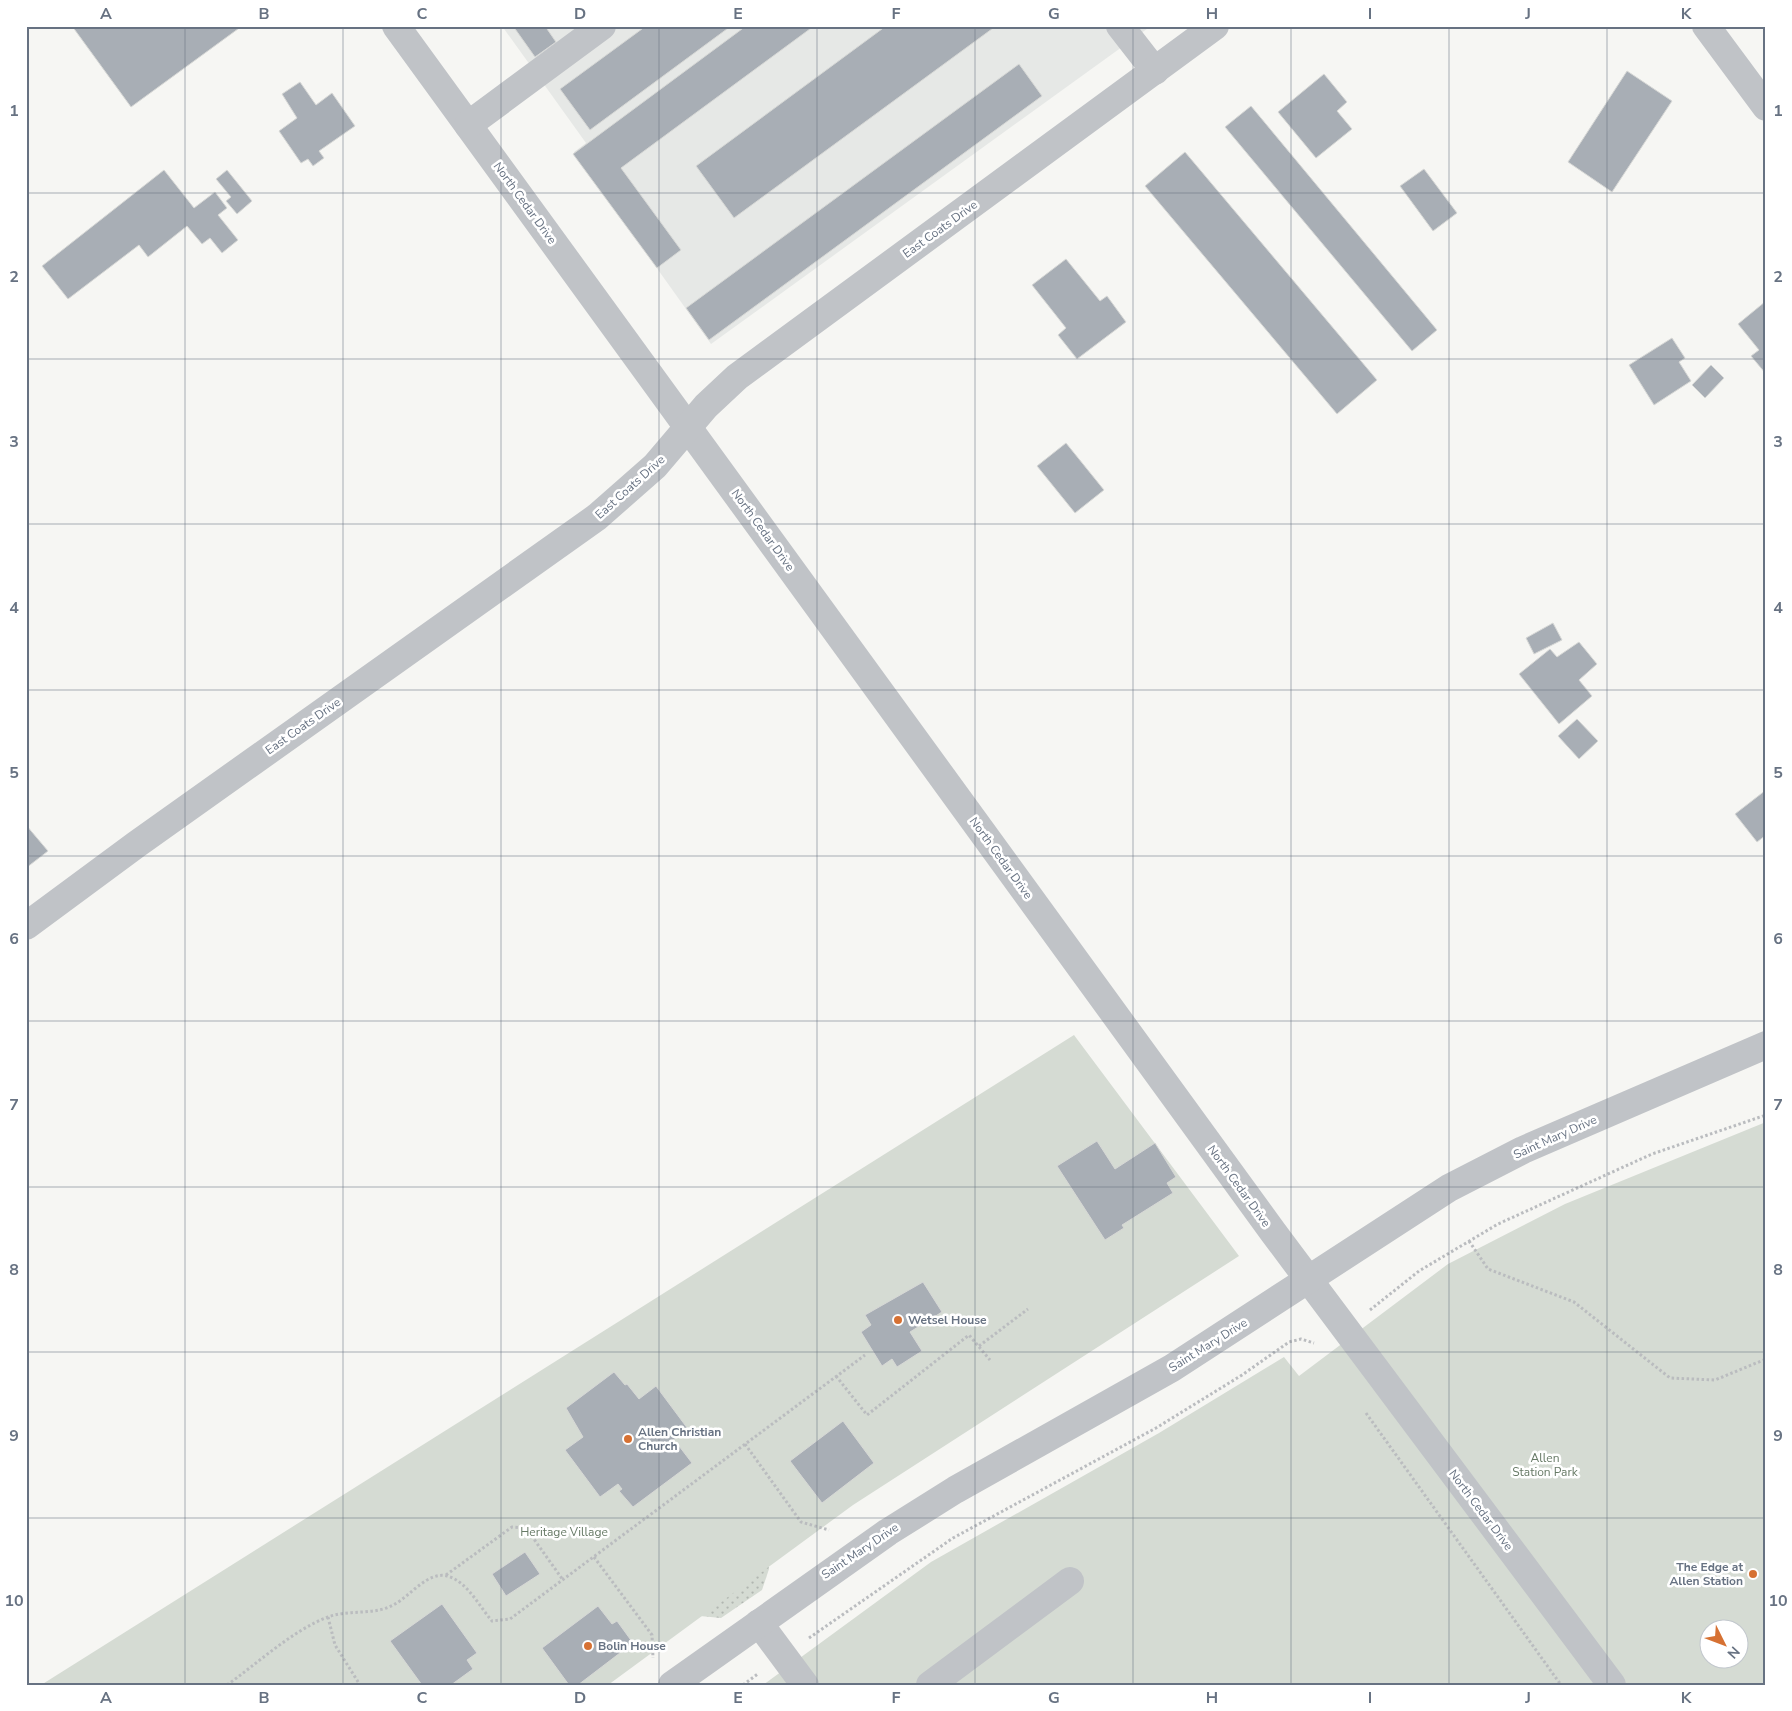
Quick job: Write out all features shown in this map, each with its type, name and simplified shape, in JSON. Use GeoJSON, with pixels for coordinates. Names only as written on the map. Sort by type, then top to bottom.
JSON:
{"type":"FeatureCollection","features":[{"type":"Feature","properties":{"kind":"street","name":"North Cedar Drive"},"geometry":{"type":"LineString","coordinates":[[396,26],[1308,1279],[1612,1685]]}},
{"type":"Feature","properties":{"kind":"street"},"geometry":{"type":"LineString","coordinates":[[468,125],[602,26]]}},
{"type":"Feature","properties":{"kind":"street"},"geometry":{"type":"LineString","coordinates":[[1120,26],[1155,70]]}},
{"type":"Feature","properties":{"kind":"street","name":"East Coats Drive"},"geometry":{"type":"LineString","coordinates":[[26,926],[136,844],[597,517],[655,466],[706,406],[737,377],[1215,26]]}},
{"type":"Feature","properties":{"kind":"street"},"geometry":{"type":"LineString","coordinates":[[1706,26],[1766,107]]}},
{"type":"Feature","properties":{"kind":"street","name":"Saint Mary Drive"},"geometry":{"type":"LineString","coordinates":[[672,1685],[888,1532],[963,1485],[1172,1368],[1449,1188],[1514,1154],[1766,1045]]}},
{"type":"Feature","properties":{"kind":"street"},"geometry":{"type":"LineString","coordinates":[[930,1685],[1070,1581]]}},
{"type":"Feature","properties":{"kind":"street"},"geometry":{"type":"LineString","coordinates":[[759,1623],[805,1685]]}},
{"type":"Feature","properties":{"kind":"path"},"geometry":{"type":"LineString","coordinates":[[743,1685],[953,1538],[1156,1428],[1242,1375],[1289,1342],[1301,1339],[1312,1342],[1321,1348],[1418,1271],[1498,1224],[1652,1154],[1766,1115]]}},
{"type":"Feature","properties":{"kind":"path"},"geometry":{"type":"LineString","coordinates":[[1469,1241],[1488,1269],[1574,1302],[1670,1378],[1714,1380],[1766,1359]]}},
{"type":"Feature","properties":{"kind":"path"},"geometry":{"type":"LineString","coordinates":[[979,1346],[1028,1309]]}},
{"type":"Feature","properties":{"kind":"path"},"geometry":{"type":"LineString","coordinates":[[836,1376],[867,1415],[969,1334],[990,1360]]}},
{"type":"Feature","properties":{"kind":"path"},"geometry":{"type":"LineString","coordinates":[[446,1575],[461,1582],[492,1621],[510,1620],[865,1355]]}},
{"type":"Feature","properties":{"kind":"path"},"geometry":{"type":"LineString","coordinates":[[1365,1412],[1561,1685]]}},
{"type":"Feature","properties":{"kind":"path"},"geometry":{"type":"LineString","coordinates":[[745,1444],[801,1522],[828,1530]]}},
{"type":"Feature","properties":{"kind":"path"},"geometry":{"type":"LineString","coordinates":[[228,1685],[306,1628],[328,1617],[348,1612],[380,1610],[395,1604],[429,1579],[446,1575],[512,1527],[526,1528],[563,1580]]}},
{"type":"Feature","properties":{"kind":"path"},"geometry":{"type":"LineString","coordinates":[[594,1557],[652,1635],[654,1658]]}},
{"type":"Feature","properties":{"kind":"path"},"geometry":{"type":"LineString","coordinates":[[328,1617],[335,1645],[360,1685]]}},
{"type":"Feature","properties":{"kind":"shaded area"},"geometry":{"type":"Polygon","coordinates":[[[502,26],[1151,26],[711,344],[574,152],[586,143],[502,26]]]}},
{"type":"Feature","properties":{"kind":"green space","name":"Heritage Village"},"geometry":{"type":"Polygon","coordinates":[[[1074,1035],[1239,1256],[853,1505],[608,1685],[41,1685],[1074,1035]]]}},
{"type":"Feature","properties":{"kind":"green space","name":"Allen Station Park"},"geometry":{"type":"Polygon","coordinates":[[[1766,1122],[1766,1685],[763,1685],[931,1562],[1159,1433],[1284,1357],[1299,1376],[1448,1264],[1565,1204],[1766,1122]]]}},
{"type":"Feature","properties":{"kind":"green space"},"geometry":{"type":"Polygon","coordinates":[[[768,1557],[769,1569],[762,1590],[721,1618],[700,1616],[768,1557]]]}},
{"type":"Feature","properties":{"kind":"building"},"geometry":{"type":"Polygon","coordinates":[[[72,26],[242,26],[131,107],[72,26]]]}},
{"type":"Feature","properties":{"kind":"building"},"geometry":{"type":"Polygon","coordinates":[[[513,26],[545,26],[556,42],[535,57],[513,26]]]}},
{"type":"Feature","properties":{"kind":"building"},"geometry":{"type":"Polygon","coordinates":[[[646,26],[731,26],[590,130],[560,89],[646,26]]]}},
{"type":"Feature","properties":{"kind":"building"},"geometry":{"type":"Polygon","coordinates":[[[746,26],[814,26],[621,168],[681,250],[657,268],[573,154],[746,26]]]}},
{"type":"Feature","properties":{"kind":"building"},"geometry":{"type":"Polygon","coordinates":[[[886,26],[996,26],[734,218],[696,166],[886,26]]]}},
{"type":"Feature","properties":{"kind":"building"},"geometry":{"type":"Polygon","coordinates":[[[1019,64],[1042,96],[709,340],[686,308],[1019,64]]]}},
{"type":"Feature","properties":{"kind":"building"},"geometry":{"type":"Polygon","coordinates":[[[1627,71],[1672,101],[1612,192],[1568,162],[1627,71]]]}},
{"type":"Feature","properties":{"kind":"building"},"geometry":{"type":"Polygon","coordinates":[[[1324,74],[1347,102],[1337,111],[1352,129],[1316,158],[1278,112],[1324,74]]]}},
{"type":"Feature","properties":{"kind":"building"},"geometry":{"type":"Polygon","coordinates":[[[300,82],[316,105],[332,93],[355,126],[319,151],[324,158],[313,166],[308,159],[301,163],[279,131],[297,118],[282,94],[300,82]]]}},
{"type":"Feature","properties":{"kind":"building"},"geometry":{"type":"Polygon","coordinates":[[[1251,106],[1437,330],[1412,351],[1225,127],[1251,106]]]}},
{"type":"Feature","properties":{"kind":"building"},"geometry":{"type":"Polygon","coordinates":[[[1185,152],[1377,380],[1337,414],[1145,186],[1185,152]]]}},
{"type":"Feature","properties":{"kind":"building"},"geometry":{"type":"Polygon","coordinates":[[[1424,169],[1457,213],[1433,231],[1400,186],[1424,169]]]}},
{"type":"Feature","properties":{"kind":"building"},"geometry":{"type":"Polygon","coordinates":[[[164,170],[194,208],[215,192],[227,208],[218,215],[238,240],[222,253],[210,238],[202,244],[187,226],[148,257],[139,245],[68,299],[42,266],[164,170]]]}},
{"type":"Feature","properties":{"kind":"building"},"geometry":{"type":"Polygon","coordinates":[[[227,170],[252,201],[237,214],[226,201],[231,197],[216,179],[227,170]]]}},
{"type":"Feature","properties":{"kind":"building"},"geometry":{"type":"Polygon","coordinates":[[[1066,259],[1100,301],[1107,296],[1126,322],[1077,359],[1058,335],[1066,328],[1032,285],[1066,259]]]}},
{"type":"Feature","properties":{"kind":"building"},"geometry":{"type":"Polygon","coordinates":[[[1766,301],[1766,374],[1751,356],[1759,350],[1738,324],[1766,301]]]}},
{"type":"Feature","properties":{"kind":"building"},"geometry":{"type":"Polygon","coordinates":[[[1672,338],[1685,358],[1679,362],[1691,381],[1654,405],[1629,365],[1672,338]]]}},
{"type":"Feature","properties":{"kind":"building"},"geometry":{"type":"Polygon","coordinates":[[[1711,365],[1724,378],[1705,398],[1692,385],[1711,365]]]}},
{"type":"Feature","properties":{"kind":"building"},"geometry":{"type":"Polygon","coordinates":[[[1066,443],[1104,490],[1075,513],[1037,466],[1066,443]]]}},
{"type":"Feature","properties":{"kind":"building"},"geometry":{"type":"Polygon","coordinates":[[[1553,623],[1562,640],[1534,654],[1526,638],[1553,623]]]}},
{"type":"Feature","properties":{"kind":"building"},"geometry":{"type":"Polygon","coordinates":[[[1579,642],[1597,664],[1579,680],[1592,696],[1559,724],[1519,674],[1550,649],[1557,657],[1579,642]]]}},
{"type":"Feature","properties":{"kind":"building"},"geometry":{"type":"Polygon","coordinates":[[[1577,719],[1598,741],[1579,759],[1558,736],[1577,719]]]}},
{"type":"Feature","properties":{"kind":"building"},"geometry":{"type":"Polygon","coordinates":[[[1766,790],[1766,835],[1757,842],[1735,814],[1766,790]]]}},
{"type":"Feature","properties":{"kind":"building"},"geometry":{"type":"Polygon","coordinates":[[[26,825],[48,851],[26,868],[26,825]]]}},
{"type":"Feature","properties":{"kind":"building"},"geometry":{"type":"Polygon","coordinates":[[[1097,1141],[1115,1169],[1155,1143],[1176,1177],[1167,1183],[1173,1193],[1122,1225],[1124,1228],[1105,1240],[1057,1166],[1097,1141]]]}},
{"type":"Feature","properties":{"kind":"building","name":"Wetsel House"},"geometry":{"type":"Polygon","coordinates":[[[923,1282],[942,1312],[910,1332],[922,1351],[897,1367],[892,1359],[882,1366],[861,1332],[871,1325],[865,1315],[923,1282]]]}},
{"type":"Feature","properties":{"kind":"building","name":"Allen Christian Church"},"geometry":{"type":"Polygon","coordinates":[[[614,1372],[639,1399],[656,1386],[688,1429],[672,1441],[677,1448],[679,1446],[692,1463],[633,1507],[619,1491],[622,1489],[618,1484],[600,1497],[565,1450],[583,1437],[566,1408],[614,1372]]]}},
{"type":"Feature","properties":{"kind":"building"},"geometry":{"type":"Polygon","coordinates":[[[843,1421],[874,1463],[822,1503],[790,1461],[843,1421]]]}},
{"type":"Feature","properties":{"kind":"building"},"geometry":{"type":"Polygon","coordinates":[[[525,1552],[540,1574],[506,1596],[492,1574],[525,1552]]]}},
{"type":"Feature","properties":{"kind":"building"},"geometry":{"type":"Polygon","coordinates":[[[442,1604],[477,1653],[467,1660],[473,1669],[451,1685],[422,1685],[390,1641],[442,1604]]]}},
{"type":"Feature","properties":{"kind":"building","name":"Bolin House"},"geometry":{"type":"Polygon","coordinates":[[[598,1606],[612,1624],[617,1621],[633,1643],[578,1685],[569,1685],[542,1648],[598,1606]]]}},
{"type":"Feature","properties":{"kind":"place","name":"Wetsel House"},"geometry":{"type":"Point","coordinates":[898,1320]}},
{"type":"Feature","properties":{"kind":"place","name":"Allen Christian Church"},"geometry":{"type":"Point","coordinates":[628,1439]}},
{"type":"Feature","properties":{"kind":"place","name":"The Edge at Allen Station"},"geometry":{"type":"Point","coordinates":[1753,1574]}},
{"type":"Feature","properties":{"kind":"place","name":"Bolin House"},"geometry":{"type":"Point","coordinates":[588,1646]}}]}
